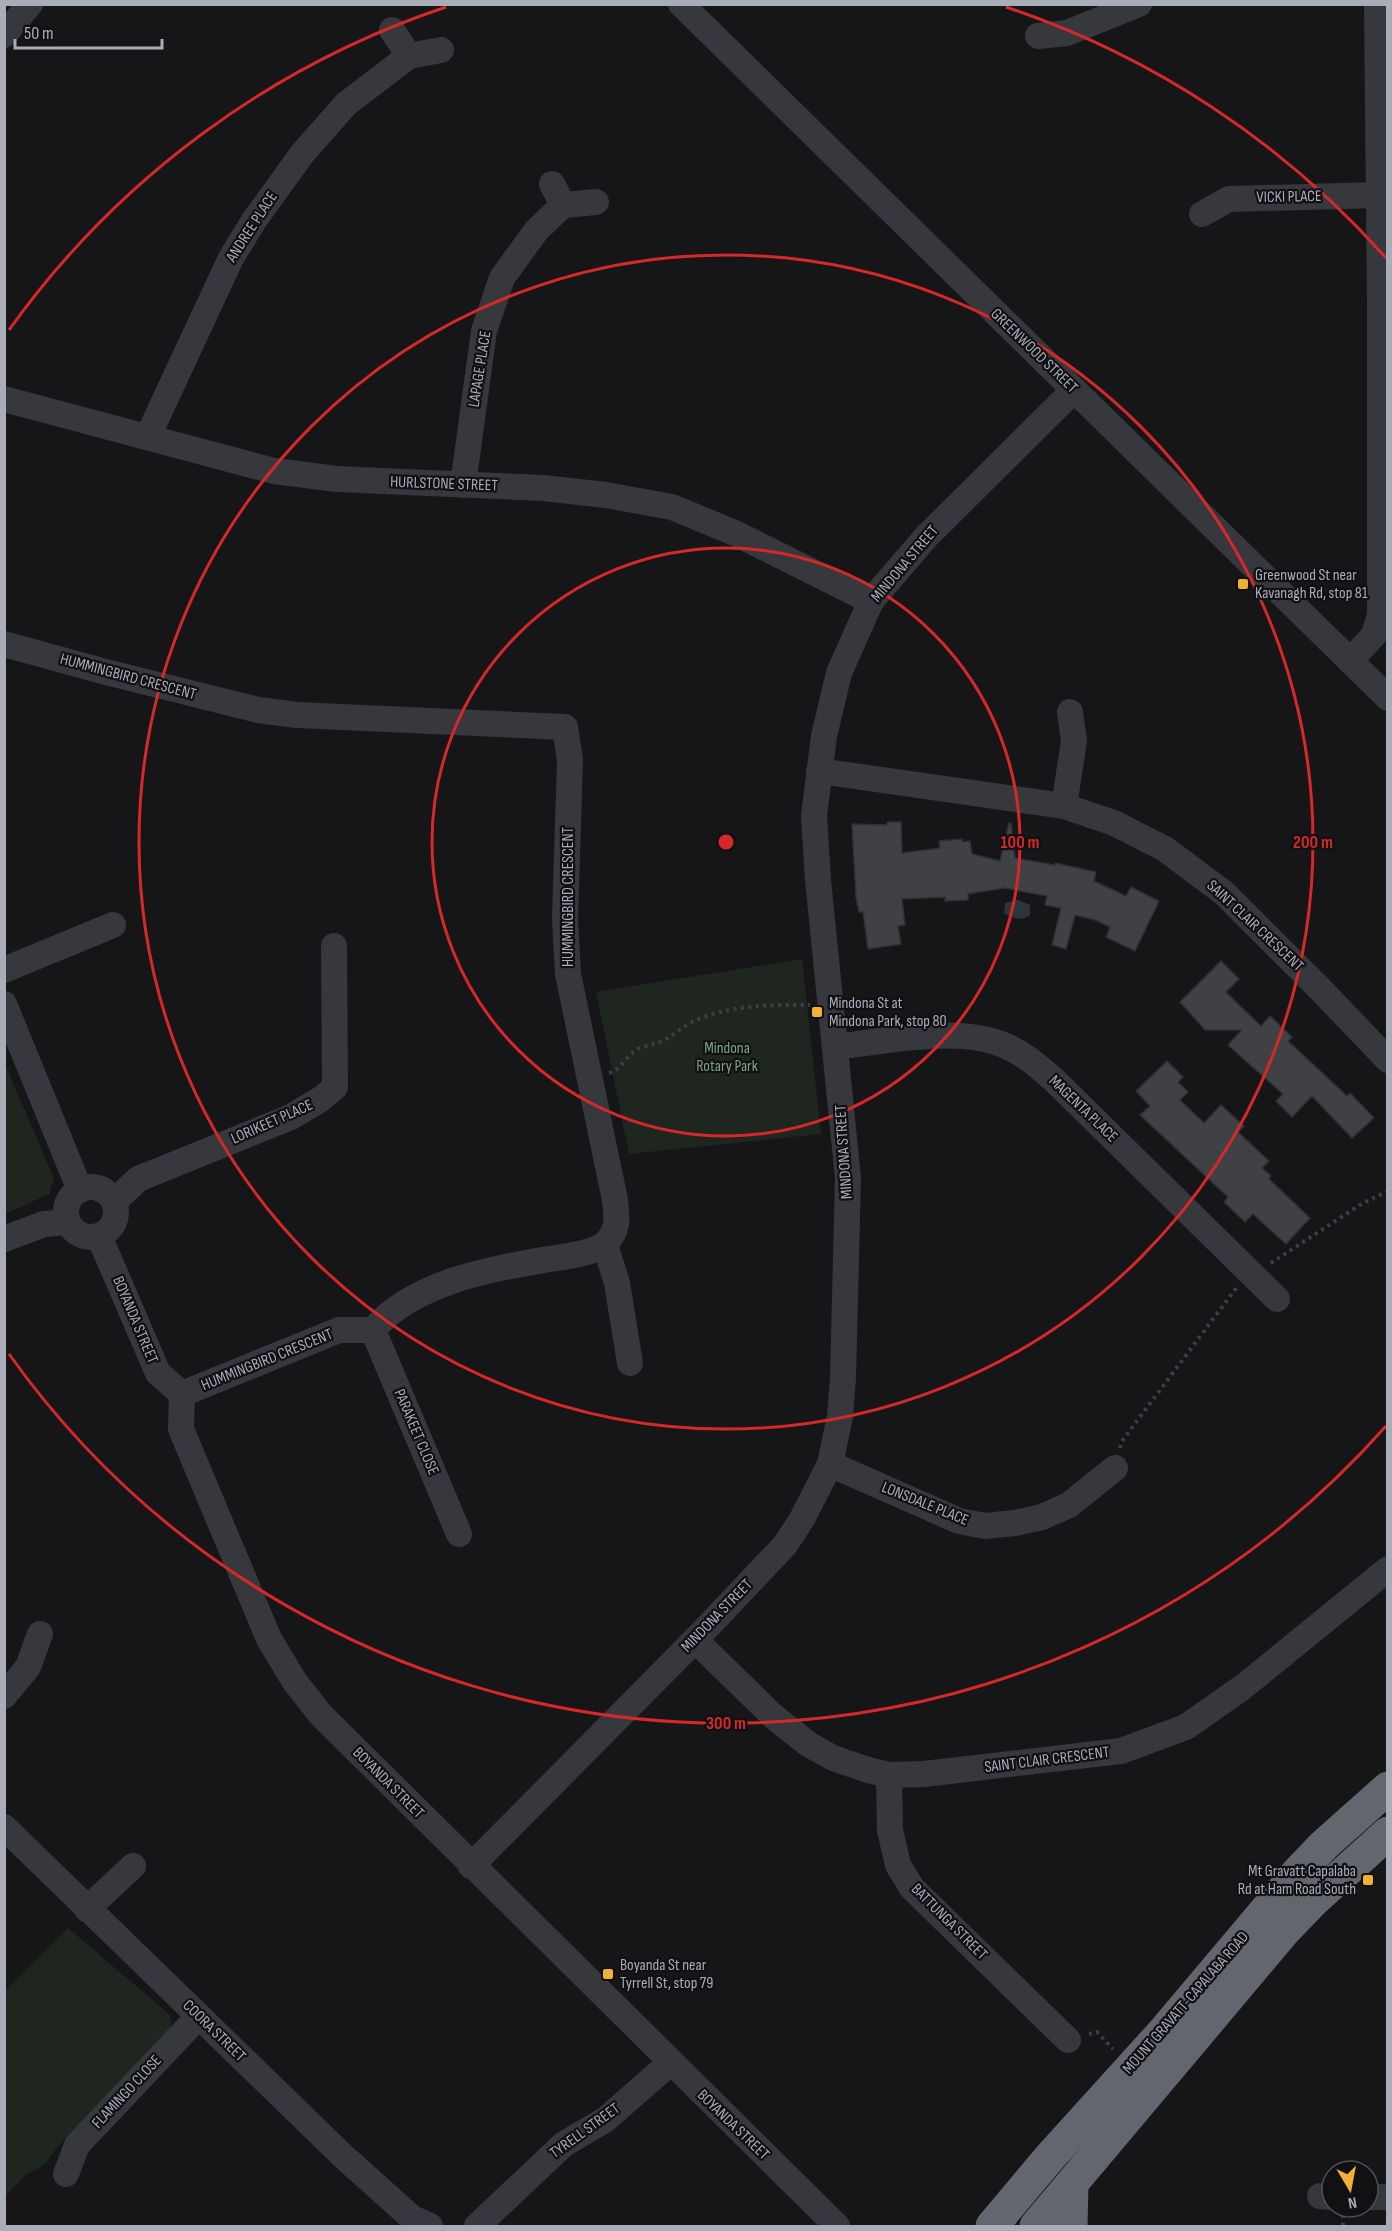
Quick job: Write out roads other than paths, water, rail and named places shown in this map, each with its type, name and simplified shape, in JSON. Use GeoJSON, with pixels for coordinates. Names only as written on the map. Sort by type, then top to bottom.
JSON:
{"type":"FeatureCollection","features":[{"type":"Feature","properties":{"kind":"highway","name":"MOUNT GRAVATT-CAPALABA ROAD"},"geometry":{"type":"LineString","coordinates":[[992,2226],[1050,2157],[1166,2029],[1299,1871],[1324,1845],[1388,1788]]}},
{"type":"Feature","properties":{"kind":"highway","name":"MOUNT GRAVATT-CAPALABA ROAD"},"geometry":{"type":"LineString","coordinates":[[1036,2226],[1285,1930],[1313,1901],[1388,1833]]}},
{"type":"Feature","properties":{"kind":"highway"},"geometry":{"type":"LineString","coordinates":[[1071,2226],[1072,2184]]}},
{"type":"Feature","properties":{"kind":"street"},"geometry":{"type":"LineString","coordinates":[[4,35],[30,4]]}},
{"type":"Feature","properties":{"kind":"street","name":"GREENWOOD STREET"},"geometry":{"type":"LineString","coordinates":[[681,4],[1388,698]]}},
{"type":"Feature","properties":{"kind":"street"},"geometry":{"type":"LineString","coordinates":[[1038,36],[1067,33],[1139,4]]}},
{"type":"Feature","properties":{"kind":"street"},"geometry":{"type":"LineString","coordinates":[[1350,661],[1374,635],[1380,615],[1384,307],[1379,195],[1377,4]]}},
{"type":"Feature","properties":{"kind":"street"},"geometry":{"type":"LineString","coordinates":[[392,30],[410,56]]}},
{"type":"Feature","properties":{"kind":"street","name":"ANDREE PLACE"},"geometry":{"type":"LineString","coordinates":[[147,436],[231,258],[253,222],[302,154],[346,104],[410,56],[441,50]]}},
{"type":"Feature","properties":{"kind":"street","name":"LAPAGE PLACE"},"geometry":{"type":"LineString","coordinates":[[463,484],[484,331],[502,278],[536,231],[557,195],[596,202]]}},
{"type":"Feature","properties":{"kind":"street","name":"VICKI PLACE"},"geometry":{"type":"LineString","coordinates":[[1202,214],[1229,198],[1379,195]]}},
{"type":"Feature","properties":{"kind":"street","name":"MINDONA STREET"},"geometry":{"type":"LineString","coordinates":[[471,1866],[695,1640],[785,1545],[802,1519],[830,1464],[840,1416],[842,1387],[848,1178],[818,880],[814,816],[824,736],[839,672],[872,601],[926,537],[1074,390]]}},
{"type":"Feature","properties":{"kind":"street","name":"HURLSTONE STREET"},"geometry":{"type":"LineString","coordinates":[[4,399],[274,471],[337,479],[543,488],[606,495],[672,507],[737,534],[872,601]]}},
{"type":"Feature","properties":{"kind":"street","name":"HUMMINGBIRD CRESCENT"},"geometry":{"type":"LineString","coordinates":[[4,644],[258,710],[297,715],[565,727],[570,760],[565,919],[568,974],[615,1200],[617,1224],[605,1245]]}},
{"type":"Feature","properties":{"kind":"street"},"geometry":{"type":"LineString","coordinates":[[1064,806],[1074,741],[1070,712]]}},
{"type":"Feature","properties":{"kind":"street","name":"SAINT CLAIR CRESCENT"},"geometry":{"type":"LineString","coordinates":[[819,771],[1064,806],[1114,822],[1165,849],[1224,893],[1322,990],[1388,1060]]}},
{"type":"Feature","properties":{"kind":"street"},"geometry":{"type":"LineString","coordinates":[[4,969],[113,925]]}},
{"type":"Feature","properties":{"kind":"street","name":"LORIKEET PLACE"},"geometry":{"type":"LineString","coordinates":[[114,1202],[138,1179],[291,1117],[321,1099],[335,1087],[334,946]]}},
{"type":"Feature","properties":{"kind":"street"},"geometry":{"type":"LineString","coordinates":[[4,1004],[80,1190]]}},
{"type":"Feature","properties":{"kind":"street","name":"MAGENTA PLACE"},"geometry":{"type":"LineString","coordinates":[[835,1047],[926,1037],[978,1037],[1005,1046],[1031,1060],[1277,1299]]}},
{"type":"Feature","properties":{"kind":"street"},"geometry":{"type":"LineString","coordinates":[[95,1188],[109,1195],[114,1202],[116,1218],[106,1232],[99,1236],[84,1237],[72,1229],[68,1222],[66,1207],[74,1194],[80,1190],[95,1188]]}},
{"type":"Feature","properties":{"kind":"street"},"geometry":{"type":"LineString","coordinates":[[4,1239],[44,1224],[68,1222]]}},
{"type":"Feature","properties":{"kind":"street","name":"BOYANDA STREET"},"geometry":{"type":"LineString","coordinates":[[99,1236],[158,1373],[182,1394],[181,1429],[269,1639],[294,1682],[321,1715],[471,1866],[837,2226]]}},
{"type":"Feature","properties":{"kind":"street"},"geometry":{"type":"LineString","coordinates":[[373,1330],[399,1305],[453,1281],[490,1269],[581,1253],[605,1245],[617,1283],[630,1363]]}},
{"type":"Feature","properties":{"kind":"street","name":"HUMMINGBIRD CRESCENT"},"geometry":{"type":"LineString","coordinates":[[182,1394],[339,1330],[373,1330]]}},
{"type":"Feature","properties":{"kind":"street","name":"PARAKEET CLOSE"},"geometry":{"type":"LineString","coordinates":[[373,1330],[459,1533]]}},
{"type":"Feature","properties":{"kind":"street","name":"LONSDALE PLACE"},"geometry":{"type":"LineString","coordinates":[[830,1464],[959,1521],[985,1526],[1042,1517],[1069,1505],[1115,1468]]}},
{"type":"Feature","properties":{"kind":"street","name":"SAINT CLAIR CRESCENT"},"geometry":{"type":"LineString","coordinates":[[695,1640],[772,1716],[808,1744],[834,1758],[868,1770],[890,1775],[924,1774],[1121,1751],[1186,1727],[1244,1688],[1388,1569]]}},
{"type":"Feature","properties":{"kind":"street"},"geometry":{"type":"LineString","coordinates":[[4,1696],[28,1667],[40,1634]]}},
{"type":"Feature","properties":{"kind":"street","name":"BATTUNGA STREET"},"geometry":{"type":"LineString","coordinates":[[890,1775],[890,1830],[898,1865],[912,1888],[1068,2040]]}},
{"type":"Feature","properties":{"kind":"street","name":"COORA STREET"},"geometry":{"type":"LineString","coordinates":[[4,1827],[395,2203],[412,2218],[430,2226]]}},
{"type":"Feature","properties":{"kind":"street"},"geometry":{"type":"LineString","coordinates":[[87,1909],[133,1866]]}},
{"type":"Feature","properties":{"kind":"street","name":"FLAMINGO CLOSE"},"geometry":{"type":"LineString","coordinates":[[66,2174],[77,2145],[198,2016]]}},
{"type":"Feature","properties":{"kind":"street","name":"TYRELL STREET"},"geometry":{"type":"LineString","coordinates":[[477,2226],[564,2144],[605,2120],[670,2063]]}},
{"type":"Feature","properties":{"kind":"place","name":"Greenwood St near Kavanagh Rd, stop 81"},"geometry":{"type":"Point","coordinates":[1243,584]}},
{"type":"Feature","properties":{"kind":"place","name":"Mindona St at Mindona Park, stop 80"},"geometry":{"type":"Point","coordinates":[817,1012]}},
{"type":"Feature","properties":{"kind":"place","name":"Mt Gravatt Capalaba Rd at Ham Road South"},"geometry":{"type":"Point","coordinates":[1368,1880]}},
{"type":"Feature","properties":{"kind":"place","name":"Boyanda St near Tyrrell St, stop 79"},"geometry":{"type":"Point","coordinates":[608,1974]}},
{"type":"Feature","properties":{"kind":"park label","name":"Mindona Rotary Park"},"geometry":{"type":"Point","coordinates":[727,1057]}}]}
